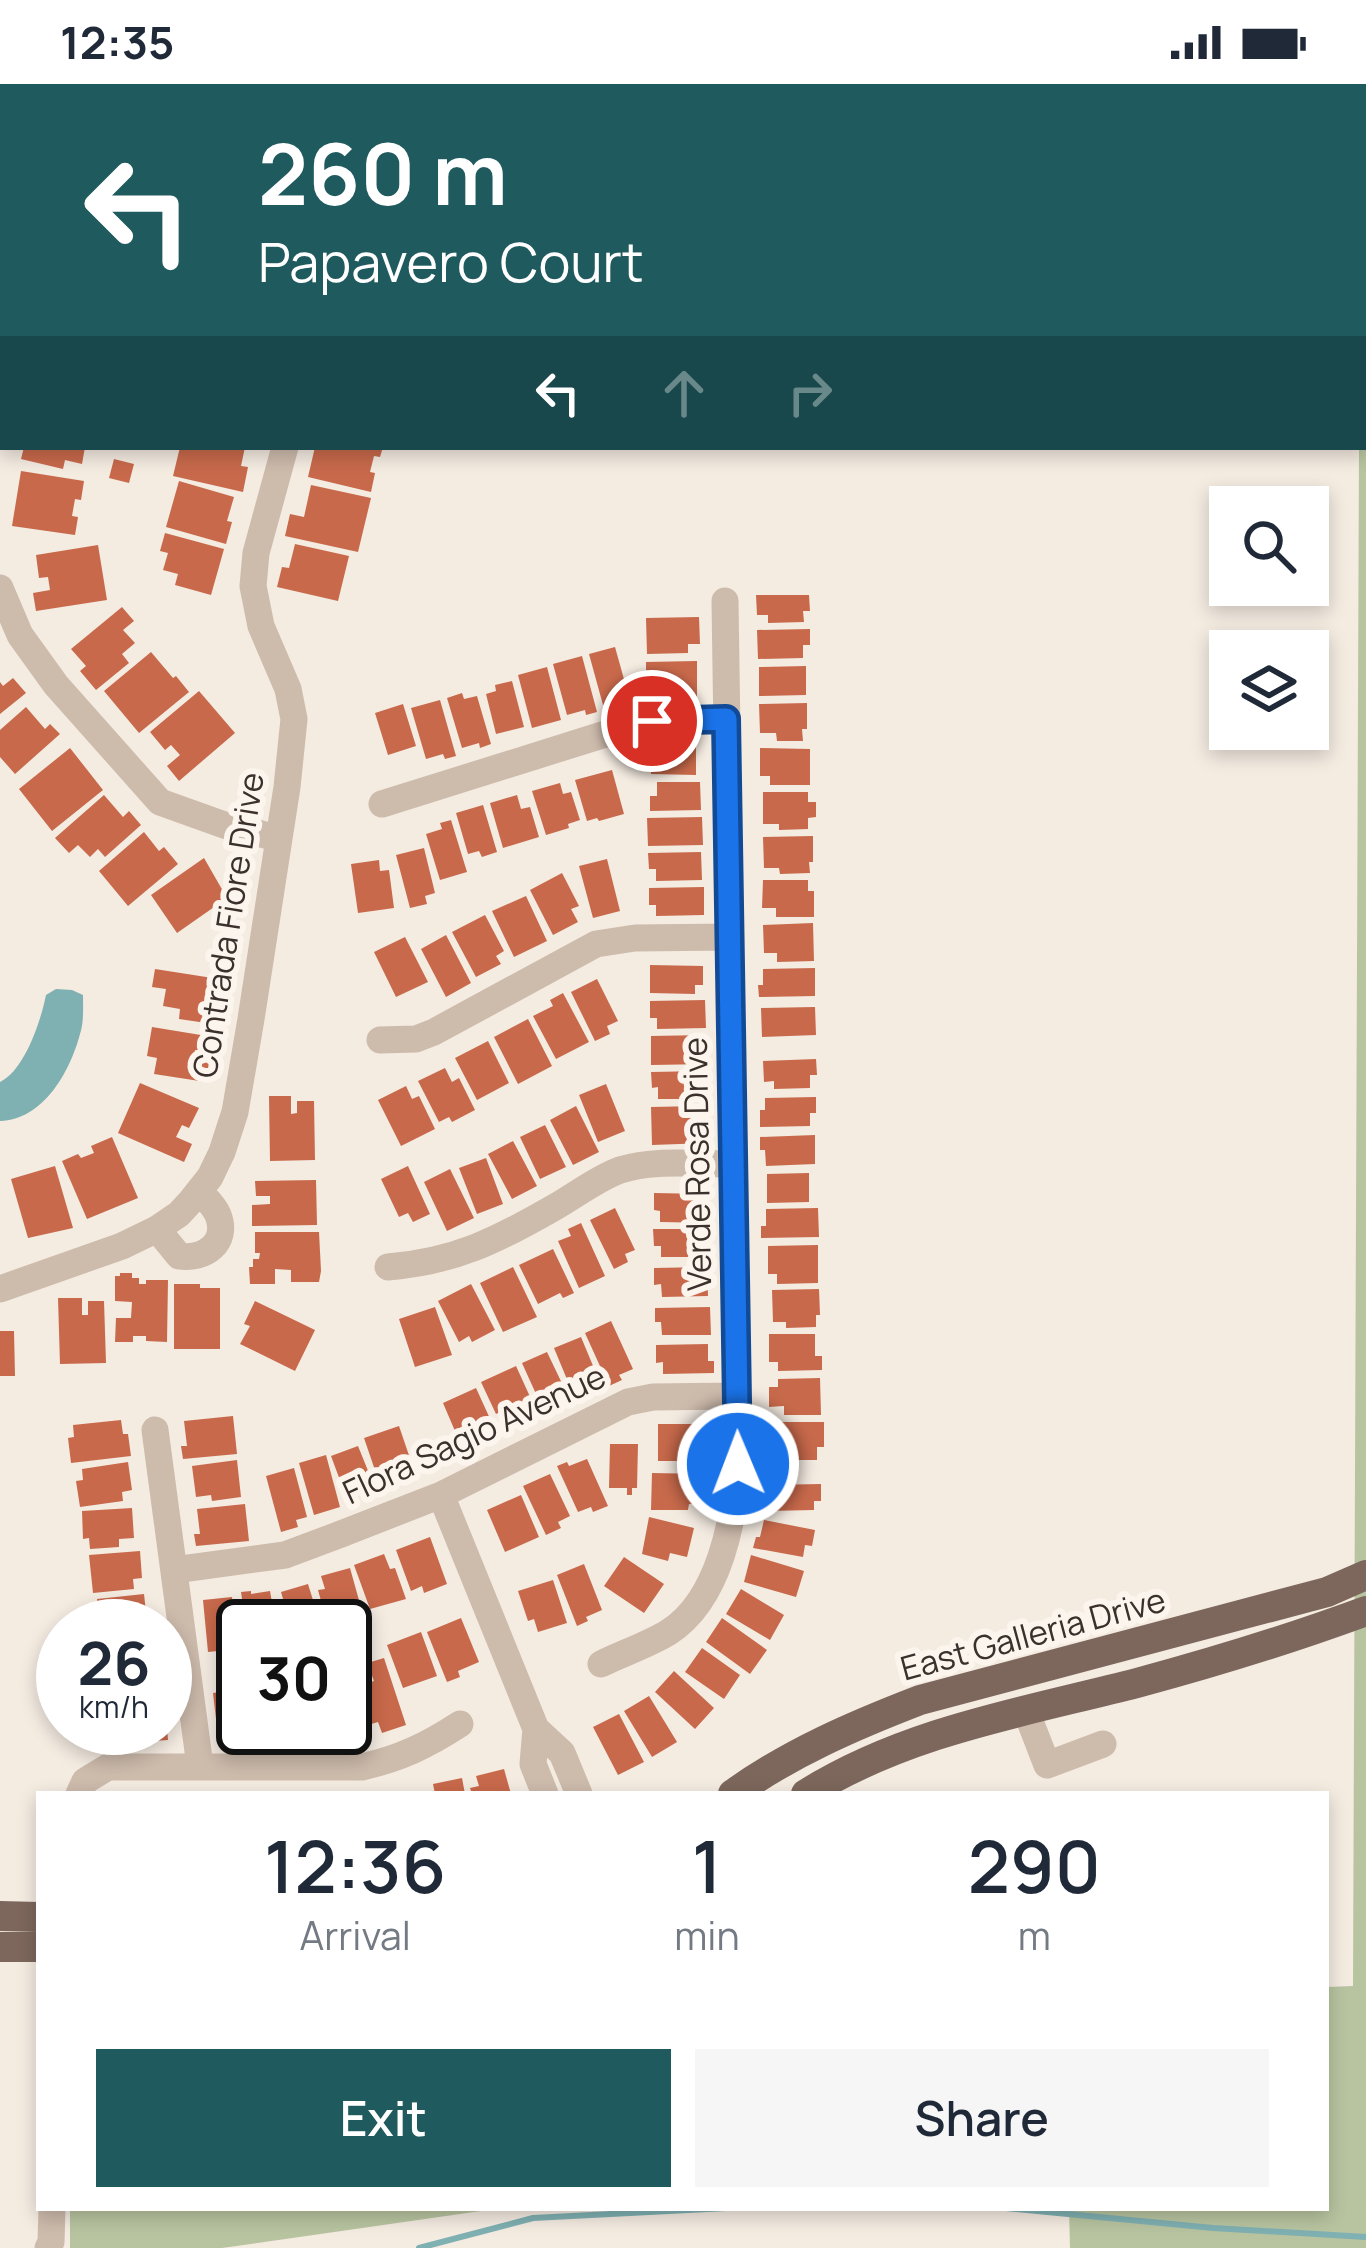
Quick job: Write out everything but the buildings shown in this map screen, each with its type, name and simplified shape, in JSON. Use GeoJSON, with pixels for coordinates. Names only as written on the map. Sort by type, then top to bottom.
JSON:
{"type":"FeatureCollection","features":[{"type":"Feature","properties":{"kind":"main road","name":"East Galleria Drive"},"geometry":{"type":"LineString","coordinates":[[738,1791],[860,1723],[920,1700],[1327,1592],[1366,1575]]}},
{"type":"Feature","properties":{"kind":"main road"},"geometry":{"type":"LineString","coordinates":[[811,1791],[914,1741],[1262,1649],[1366,1612]]}},
{"type":"Feature","properties":{"kind":"main road"},"geometry":{"type":"LineString","coordinates":[[1016,1674],[1026,1711]]}},
{"type":"Feature","properties":{"kind":"main road"},"geometry":{"type":"LineString","coordinates":[[0,1916],[36,1917]]}},
{"type":"Feature","properties":{"kind":"main road"},"geometry":{"type":"LineString","coordinates":[[0,1947],[36,1947]]}},
{"type":"Feature","properties":{"kind":"street","name":"Contrada Fiore Drive"},"geometry":{"type":"LineString","coordinates":[[0,1289],[157,1229],[179,1214],[199,1191],[223,1152],[235,1112],[294,719],[288,689],[261,626],[253,586],[256,554],[284,450]]}},
{"type":"Feature","properties":{"kind":"street"},"geometry":{"type":"LineString","coordinates":[[0,588],[20,635],[56,685],[160,802],[213,822],[278,838]]}},
{"type":"Feature","properties":{"kind":"street","name":"Verde Rosa Drive"},"geometry":{"type":"LineString","coordinates":[[601,1664],[671,1630],[696,1606],[728,1538],[735,1502],[724,601]]}},
{"type":"Feature","properties":{"kind":"street"},"geometry":{"type":"LineString","coordinates":[[382,804],[631,726],[726,719]]}},
{"type":"Feature","properties":{"kind":"street"},"geometry":{"type":"LineString","coordinates":[[380,1040],[416,1039],[434,1032],[596,944],[635,938],[730,937]]}},
{"type":"Feature","properties":{"kind":"street"},"geometry":{"type":"LineString","coordinates":[[388,1267],[426,1264],[473,1250],[615,1172],[651,1165],[733,1165]]}},
{"type":"Feature","properties":{"kind":"street"},"geometry":{"type":"LineString","coordinates":[[157,1229],[179,1256],[190,1258],[209,1251],[217,1242],[220,1223],[199,1191]]}},
{"type":"Feature","properties":{"kind":"street","name":"Flora Sagio Avenue"},"geometry":{"type":"LineString","coordinates":[[174,1570],[285,1555],[441,1495],[628,1402],[653,1397],[736,1396]]}},
{"type":"Feature","properties":{"kind":"street"},"geometry":{"type":"LineString","coordinates":[[155,1430],[200,1766]]}},
{"type":"Feature","properties":{"kind":"street"},"geometry":{"type":"LineString","coordinates":[[441,1495],[536,1729],[562,1753],[578,1791]]}},
{"type":"Feature","properties":{"kind":"street"},"geometry":{"type":"LineString","coordinates":[[1026,1711],[1047,1766],[1103,1744]]}},
{"type":"Feature","properties":{"kind":"street"},"geometry":{"type":"LineString","coordinates":[[80,1791],[85,1781],[108,1767],[362,1767],[400,1758],[460,1724]]}},
{"type":"Feature","properties":{"kind":"street"},"geometry":{"type":"LineString","coordinates":[[536,1729],[533,1764],[544,1791]]}},
{"type":"Feature","properties":{"kind":"street"},"geometry":{"type":"LineString","coordinates":[[48,2248],[52,2211]]}},
{"type":"Feature","properties":{"kind":"green space"},"geometry":{"type":"Polygon","coordinates":[[[1359,450],[1366,450],[1366,2248],[1070,2248],[1069,2211],[1329,2211],[1329,1987],[1353,1986],[1359,450]]]}},
{"type":"Feature","properties":{"kind":"green space"},"geometry":{"type":"Polygon","coordinates":[[[70,2211],[481,2211],[222,2248],[70,2248],[70,2211]]]}},
{"type":"Feature","properties":{"kind":"water"},"geometry":{"type":"Polygon","coordinates":[[[56,989],[83,995],[81,1029],[69,1063],[42,1103],[15,1119],[0,1121],[0,1082],[24,1056],[46,995],[56,989]]]}},
{"type":"Feature","properties":{"kind":"waterway"},"geometry":{"type":"LineString","coordinates":[[419,2248],[533,2218],[669,2211]]}},
{"type":"Feature","properties":{"kind":"waterway"},"geometry":{"type":"LineString","coordinates":[[1037,2211],[1366,2237]]}},
{"type":"Feature","properties":{"kind":"route"},"geometry":{"type":"LineString","coordinates":[[652,721],[726,719],[738,1464]]}}]}
